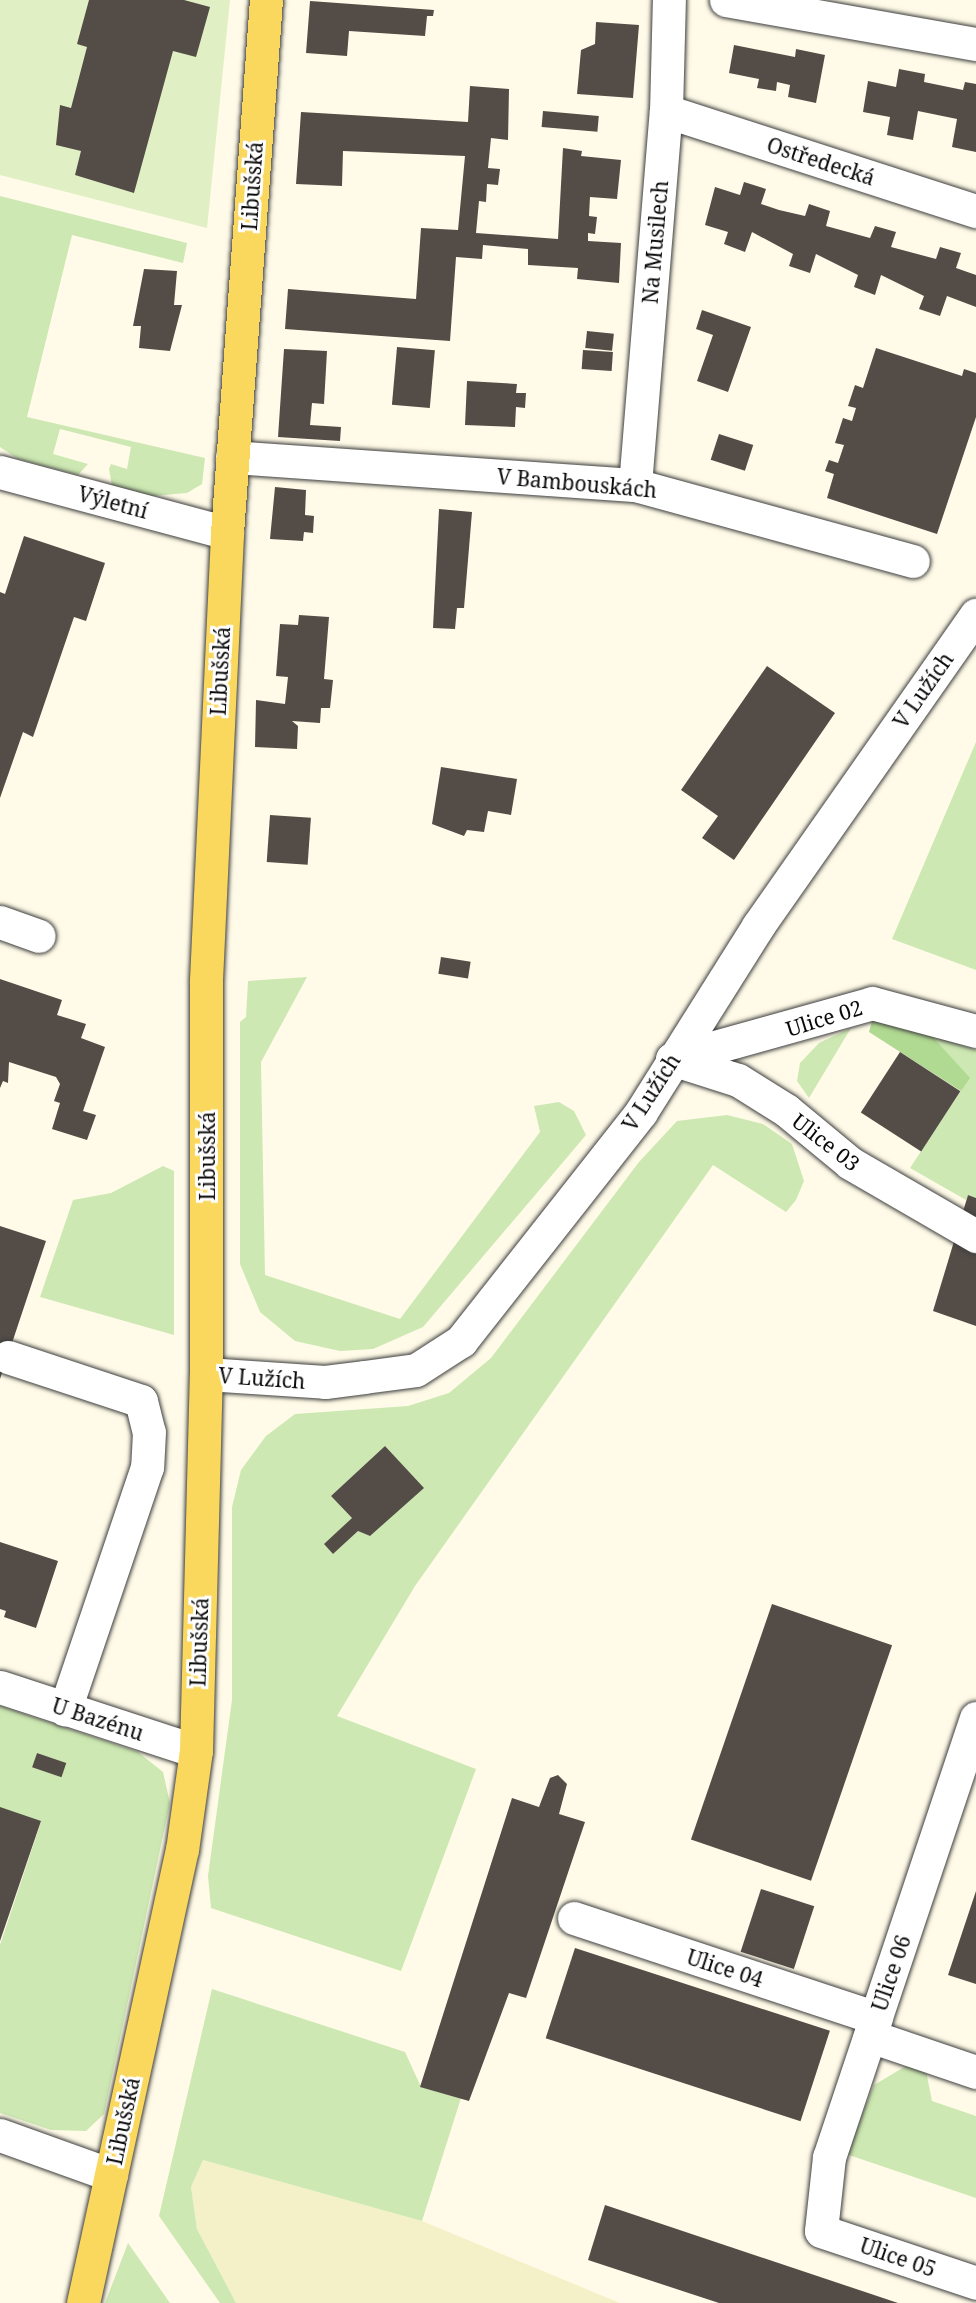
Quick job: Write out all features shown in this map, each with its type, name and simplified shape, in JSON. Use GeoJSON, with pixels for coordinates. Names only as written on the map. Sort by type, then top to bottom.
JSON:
{"type":"FeatureCollection","features":[{"type":"Feature","properties":{"kind":"main road","name":"Libušská"},"geometry":{"type":"LineString","coordinates":[[83,2303],[182,1850],[195,1751],[206,1374],[206,980],[227,533],[266,0]]}},
{"type":"Feature","properties":{"kind":"street","name":"Na Musilech"},"geometry":{"type":"LineString","coordinates":[[635,484],[666,111],[669,0]]}},
{"type":"Feature","properties":{"kind":"street"},"geometry":{"type":"LineString","coordinates":[[726,0],[976,44]]}},
{"type":"Feature","properties":{"kind":"street","name":"Ostředecká"},"geometry":{"type":"LineString","coordinates":[[666,111],[976,211]]}},
{"type":"Feature","properties":{"kind":"street","name":"V Bambouskách"},"geometry":{"type":"LineString","coordinates":[[232,457],[635,484],[913,561]]}},
{"type":"Feature","properties":{"kind":"street","name":"Výletní"},"geometry":{"type":"LineString","coordinates":[[0,472],[227,533]]}},
{"type":"Feature","properties":{"kind":"street","name":"V Lužích"},"geometry":{"type":"LineString","coordinates":[[206,1374],[326,1382],[416,1370],[461,1341],[641,1112],[672,1059],[976,615]]}},
{"type":"Feature","properties":{"kind":"street"},"geometry":{"type":"LineString","coordinates":[[0,922],[39,936]]}},
{"type":"Feature","properties":{"kind":"street","name":"Ulice 02"},"geometry":{"type":"LineString","coordinates":[[672,1059],[872,1003],[976,1031]]}},
{"type":"Feature","properties":{"kind":"street","name":"Ulice 03"},"geometry":{"type":"LineString","coordinates":[[672,1059],[738,1080],[786,1110],[850,1163],[976,1236]]}},
{"type":"Feature","properties":{"kind":"street"},"geometry":{"type":"LineString","coordinates":[[8,1357],[141,1401],[149,1432],[147,1467],[65,1709]]}},
{"type":"Feature","properties":{"kind":"street","name":"U Bazénu"},"geometry":{"type":"LineString","coordinates":[[0,1687],[195,1751]]}},
{"type":"Feature","properties":{"kind":"street","name":"Ulice 06"},"geometry":{"type":"LineString","coordinates":[[821,2231],[829,2157],[976,1718]]}},
{"type":"Feature","properties":{"kind":"street","name":"Ulice 04"},"geometry":{"type":"LineString","coordinates":[[574,1918],[873,2027],[976,2072]]}},
{"type":"Feature","properties":{"kind":"street"},"geometry":{"type":"LineString","coordinates":[[0,2135],[111,2175]]}},
{"type":"Feature","properties":{"kind":"street","name":"Ulice 05"},"geometry":{"type":"LineString","coordinates":[[821,2231],[976,2283]]}},
{"type":"Feature","properties":{"kind":"shaded area"},"geometry":{"type":"Polygon","coordinates":[[[203,2160],[422,2221],[620,2303],[236,2303],[197,2229],[191,2187],[203,2160]]]}},
{"type":"Feature","properties":{"kind":"green space"},"geometry":{"type":"Polygon","coordinates":[[[0,0],[230,0],[207,228],[0,175],[0,0]]]}},
{"type":"Feature","properties":{"kind":"green space"},"geometry":{"type":"Polygon","coordinates":[[[0,196],[187,243],[183,263],[72,235],[27,417],[205,458],[202,484],[187,493],[152,496],[112,486],[109,469],[111,464],[127,469],[131,447],[60,429],[53,454],[88,464],[78,475],[18,459],[0,447],[0,196]]]}},
{"type":"Feature","properties":{"kind":"green space"},"geometry":{"type":"Polygon","coordinates":[[[976,742],[976,970],[892,939],[976,742]]]}},
{"type":"Feature","properties":{"kind":"green space"},"geometry":{"type":"Polygon","coordinates":[[[307,977],[261,1062],[265,1275],[400,1319],[540,1132],[534,1106],[559,1102],[574,1111],[586,1135],[423,1327],[373,1349],[340,1351],[295,1341],[260,1312],[240,1264],[240,1022],[246,1017],[248,981],[307,977]]]}},
{"type":"Feature","properties":{"kind":"green space"},"geometry":{"type":"Polygon","coordinates":[[[872,1021],[930,1034],[970,1078],[961,1091],[869,1032],[872,1021]]]}},
{"type":"Feature","properties":{"kind":"green space"},"geometry":{"type":"Polygon","coordinates":[[[851,1028],[809,1098],[797,1081],[800,1063],[819,1043],[851,1028]]]}},
{"type":"Feature","properties":{"kind":"green space"},"geometry":{"type":"Polygon","coordinates":[[[930,1034],[976,1050],[976,1198],[968,1195],[966,1200],[910,1168],[961,1091],[930,1034]]]}},
{"type":"Feature","properties":{"kind":"green space"},"geometry":{"type":"Polygon","coordinates":[[[727,1115],[763,1124],[792,1144],[804,1181],[796,1200],[786,1212],[713,1165],[415,1586],[337,1716],[476,1769],[401,1971],[211,1908],[208,1876],[232,1700],[232,1507],[241,1470],[266,1436],[295,1414],[408,1406],[449,1393],[491,1358],[639,1162],[677,1121],[727,1115]],[[385,1446],[331,1496],[352,1518],[325,1545],[333,1554],[358,1531],[370,1536],[423,1488],[385,1446]]]}},
{"type":"Feature","properties":{"kind":"green space"},"geometry":{"type":"Polygon","coordinates":[[[163,1166],[174,1171],[174,1335],[40,1297],[73,1200],[111,1193],[163,1166]]]}},
{"type":"Feature","properties":{"kind":"green space"},"geometry":{"type":"Polygon","coordinates":[[[0,1706],[138,1752],[163,1772],[170,1803],[104,2114],[86,2131],[51,2130],[0,2113],[0,1945],[41,1822],[0,1808],[0,1706]],[[37,1753],[33,1767],[61,1777],[66,1763],[37,1753]]]}},
{"type":"Feature","properties":{"kind":"green space"},"geometry":{"type":"Polygon","coordinates":[[[212,1989],[405,2052],[421,2087],[461,2098],[422,2221],[203,2160],[191,2187],[197,2229],[236,2303],[220,2303],[159,2216],[212,1989]]]}},
{"type":"Feature","properties":{"kind":"green space"},"geometry":{"type":"Polygon","coordinates":[[[906,2066],[925,2066],[932,2101],[976,2116],[976,2198],[846,2154],[874,2085],[906,2066]]]}},
{"type":"Feature","properties":{"kind":"green space"},"geometry":{"type":"Polygon","coordinates":[[[128,2243],[170,2303],[105,2303],[128,2243]]]}},
{"type":"Feature","properties":{"kind":"building"},"geometry":{"type":"Polygon","coordinates":[[[89,0],[184,0],[210,7],[196,57],[173,51],[134,193],[75,175],[81,151],[56,145],[60,105],[71,108],[87,47],[77,44],[89,0]]]}},
{"type":"Feature","properties":{"kind":"building"},"geometry":{"type":"Polygon","coordinates":[[[310,1],[434,10],[433,16],[427,16],[425,36],[349,31],[347,56],[306,53],[310,1]]]}},
{"type":"Feature","properties":{"kind":"building"},"geometry":{"type":"Polygon","coordinates":[[[596,22],[639,25],[633,98],[577,94],[581,50],[595,44],[596,22]]]}},
{"type":"Feature","properties":{"kind":"building"},"geometry":{"type":"Polygon","coordinates":[[[734,45],[795,57],[796,49],[825,55],[816,103],[788,97],[790,85],[777,82],[776,91],[757,88],[759,79],[729,73],[734,45]]]}},
{"type":"Feature","properties":{"kind":"building"},"geometry":{"type":"Polygon","coordinates":[[[899,69],[925,74],[924,82],[963,90],[965,82],[976,84],[976,152],[952,147],[957,119],[918,111],[913,140],[887,135],[890,117],[863,112],[868,81],[896,87],[899,69]]]}},
{"type":"Feature","properties":{"kind":"building"},"geometry":{"type":"Polygon","coordinates":[[[470,86],[509,89],[508,140],[491,138],[488,168],[500,169],[498,185],[487,184],[486,202],[479,201],[476,233],[558,239],[563,148],[582,151],[581,156],[621,160],[617,199],[590,197],[589,216],[597,217],[595,234],[588,233],[588,241],[621,243],[619,283],[577,279],[578,268],[528,265],[528,249],[483,245],[482,259],[456,257],[450,341],[285,329],[288,289],[416,299],[421,228],[458,230],[465,156],[343,151],[342,186],[296,184],[301,112],[468,122],[470,86]]]}},
{"type":"Feature","properties":{"kind":"building"},"geometry":{"type":"Polygon","coordinates":[[[543,111],[599,116],[597,132],[542,127],[543,111]]]}},
{"type":"Feature","properties":{"kind":"building"},"geometry":{"type":"Polygon","coordinates":[[[744,182],[766,189],[761,204],[805,216],[809,204],[830,211],[826,226],[870,238],[875,226],[896,232],[891,247],[936,259],[940,247],[961,253],[956,268],[976,275],[976,307],[947,296],[940,316],[919,309],[924,296],[881,275],[875,295],[854,287],[858,275],[816,254],[810,273],[789,266],[793,254],[752,232],[745,252],[724,244],[728,232],[705,225],[715,187],[740,195],[744,182]]]}},
{"type":"Feature","properties":{"kind":"building"},"geometry":{"type":"Polygon","coordinates":[[[144,269],[177,271],[174,305],[182,305],[170,351],[139,348],[141,326],[133,326],[144,269]]]}},
{"type":"Feature","properties":{"kind":"building"},"geometry":{"type":"Polygon","coordinates":[[[702,310],[751,327],[728,392],[697,381],[713,335],[696,329],[702,310]]]}},
{"type":"Feature","properties":{"kind":"building"},"geometry":{"type":"Polygon","coordinates":[[[587,331],[614,334],[612,351],[585,348],[587,331]]]}},
{"type":"Feature","properties":{"kind":"building"},"geometry":{"type":"Polygon","coordinates":[[[397,347],[435,350],[430,408],[392,405],[397,347]]]}},
{"type":"Feature","properties":{"kind":"building"},"geometry":{"type":"Polygon","coordinates":[[[876,348],[962,376],[964,369],[976,373],[976,417],[937,534],[827,498],[834,474],[825,471],[829,460],[838,463],[844,445],[835,443],[843,418],[852,421],[856,408],[848,406],[855,385],[863,388],[876,348]]]}},
{"type":"Feature","properties":{"kind":"building"},"geometry":{"type":"Polygon","coordinates":[[[284,349],[327,351],[324,404],[312,403],[310,425],[341,427],[340,441],[278,437],[284,349]]]}},
{"type":"Feature","properties":{"kind":"building"},"geometry":{"type":"Polygon","coordinates":[[[583,350],[613,352],[612,371],[582,369],[583,350]]]}},
{"type":"Feature","properties":{"kind":"building"},"geometry":{"type":"Polygon","coordinates":[[[467,381],[517,384],[516,393],[526,393],[525,408],[516,407],[515,427],[465,425],[467,381]]]}},
{"type":"Feature","properties":{"kind":"building"},"geometry":{"type":"Polygon","coordinates":[[[719,434],[753,445],[745,471],[711,460],[719,434]]]}},
{"type":"Feature","properties":{"kind":"building"},"geometry":{"type":"Polygon","coordinates":[[[275,487],[306,490],[305,515],[314,516],[313,533],[304,532],[303,541],[270,539],[275,487]]]}},
{"type":"Feature","properties":{"kind":"building"},"geometry":{"type":"Polygon","coordinates":[[[439,509],[472,512],[464,608],[457,608],[455,629],[433,628],[439,509]]]}},
{"type":"Feature","properties":{"kind":"building"},"geometry":{"type":"Polygon","coordinates":[[[24,536],[105,563],[86,621],[74,617],[33,737],[23,732],[0,798],[0,592],[5,594],[24,536]]]}},
{"type":"Feature","properties":{"kind":"building"},"geometry":{"type":"Polygon","coordinates":[[[299,615],[329,617],[324,679],[333,680],[330,708],[321,708],[320,723],[292,721],[298,726],[297,749],[255,747],[256,700],[285,704],[288,677],[276,676],[280,624],[298,625],[299,615]]]}},
{"type":"Feature","properties":{"kind":"building"},"geometry":{"type":"Polygon","coordinates":[[[767,666],[835,713],[734,860],[702,838],[718,816],[681,790],[767,666]]]}},
{"type":"Feature","properties":{"kind":"building"},"geometry":{"type":"Polygon","coordinates":[[[441,767],[517,779],[511,815],[488,811],[484,832],[467,830],[464,836],[432,824],[441,767]]]}},
{"type":"Feature","properties":{"kind":"building"},"geometry":{"type":"Polygon","coordinates":[[[270,815],[311,818],[308,865],[267,862],[270,815]]]}},
{"type":"Feature","properties":{"kind":"building"},"geometry":{"type":"Polygon","coordinates":[[[441,957],[471,962],[468,978],[438,974],[441,957]]]}},
{"type":"Feature","properties":{"kind":"building"},"geometry":{"type":"Polygon","coordinates":[[[0,979],[62,1000],[57,1015],[86,1024],[81,1038],[105,1047],[83,1111],[96,1115],[87,1140],[52,1129],[60,1103],[54,1101],[60,1084],[56,1077],[9,1062],[8,1083],[3,1081],[0,1088],[0,979]]]}},
{"type":"Feature","properties":{"kind":"building"},"geometry":{"type":"Polygon","coordinates":[[[900,1052],[960,1091],[921,1152],[861,1112],[900,1052]]]}},
{"type":"Feature","properties":{"kind":"building"},"geometry":{"type":"Polygon","coordinates":[[[968,1195],[976,1198],[976,1326],[933,1311],[968,1195]]]}},
{"type":"Feature","properties":{"kind":"building"},"geometry":{"type":"Polygon","coordinates":[[[0,1226],[46,1241],[0,1379],[0,1226]]]}},
{"type":"Feature","properties":{"kind":"building"},"geometry":{"type":"Polygon","coordinates":[[[385,1446],[424,1488],[370,1536],[358,1531],[333,1554],[324,1544],[352,1518],[331,1496],[385,1446]]]}},
{"type":"Feature","properties":{"kind":"building"},"geometry":{"type":"Polygon","coordinates":[[[0,1542],[58,1561],[36,1628],[4,1617],[6,1611],[0,1609],[0,1542]]]}},
{"type":"Feature","properties":{"kind":"building"},"geometry":{"type":"Polygon","coordinates":[[[772,1604],[892,1645],[811,1881],[691,1839],[772,1604]]]}},
{"type":"Feature","properties":{"kind":"building"},"geometry":{"type":"Polygon","coordinates":[[[37,1753],[66,1763],[61,1777],[32,1767],[37,1753]]]}},
{"type":"Feature","properties":{"kind":"building"},"geometry":{"type":"Polygon","coordinates":[[[558,1775],[567,1784],[559,1814],[585,1822],[526,1998],[509,1993],[469,2101],[420,2087],[512,1798],[539,1807],[550,1778],[558,1775]]]}},
{"type":"Feature","properties":{"kind":"building"},"geometry":{"type":"Polygon","coordinates":[[[0,1807],[41,1821],[0,1941],[0,1807]]]}},
{"type":"Feature","properties":{"kind":"building"},"geometry":{"type":"Polygon","coordinates":[[[761,1889],[814,1906],[794,1969],[741,1952],[761,1889]]]}},
{"type":"Feature","properties":{"kind":"building"},"geometry":{"type":"Polygon","coordinates":[[[976,1891],[976,1984],[948,1975],[976,1891]]]}},
{"type":"Feature","properties":{"kind":"building"},"geometry":{"type":"Polygon","coordinates":[[[575,1948],[830,2031],[801,2121],[546,2038],[575,1948]]]}},
{"type":"Feature","properties":{"kind":"building"},"geometry":{"type":"Polygon","coordinates":[[[605,2205],[898,2303],[719,2303],[588,2260],[605,2205]]]}}]}
